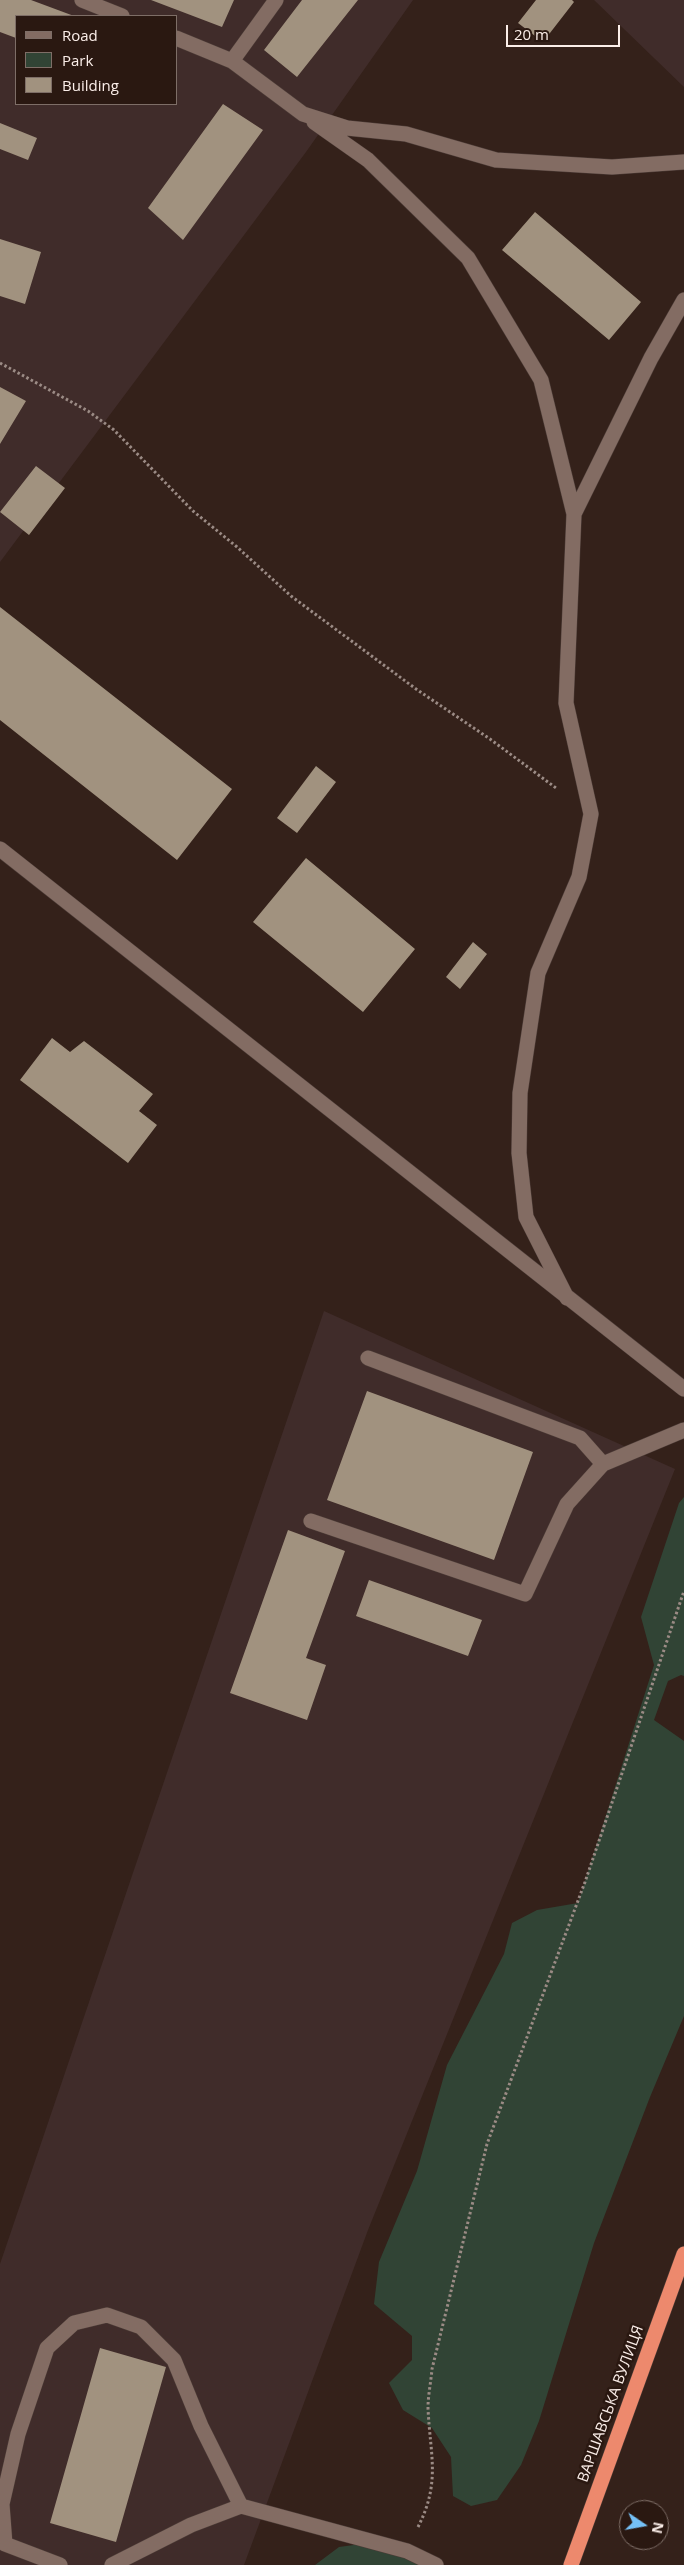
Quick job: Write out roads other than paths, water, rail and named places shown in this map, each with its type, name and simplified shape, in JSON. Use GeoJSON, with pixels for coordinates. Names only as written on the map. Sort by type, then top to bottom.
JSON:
{"type":"FeatureCollection","features":[{"type":"Feature","properties":{"kind":"highway","name":"ВАРШАВСЬКА ВУЛИЦЯ"},"geometry":{"type":"LineString","coordinates":[[571,2565],[684,2254]]}},
{"type":"Feature","properties":{"kind":"lane"},"geometry":{"type":"LineString","coordinates":[[82,0],[120,15]]}},
{"type":"Feature","properties":{"kind":"lane"},"geometry":{"type":"LineString","coordinates":[[232,61],[276,0]]}},
{"type":"Feature","properties":{"kind":"lane"},"geometry":{"type":"LineString","coordinates":[[178,39],[232,61],[368,160],[468,258],[541,380],[574,514],[566,703],[591,814],[579,877],[538,973],[520,1093],[519,1153],[526,1217],[567,1298]]}},
{"type":"Feature","properties":{"kind":"lane"},"geometry":{"type":"LineString","coordinates":[[303,114],[348,128],[406,134],[496,160],[612,167],[684,162]]}},
{"type":"Feature","properties":{"kind":"lane"},"geometry":{"type":"LineString","coordinates":[[574,514],[651,358],[684,300]]}},
{"type":"Feature","properties":{"kind":"lane"},"geometry":{"type":"LineString","coordinates":[[0,849],[684,1389]]}},
{"type":"Feature","properties":{"kind":"lane"},"geometry":{"type":"LineString","coordinates":[[368,1358],[580,1438],[603,1464]]}},
{"type":"Feature","properties":{"kind":"lane"},"geometry":{"type":"LineString","coordinates":[[311,1521],[525,1594],[567,1504],[603,1464],[684,1430]]}},
{"type":"Feature","properties":{"kind":"lane"},"geometry":{"type":"LineString","coordinates":[[60,2565],[3,2544],[2,2504],[18,2434],[47,2348],[74,2323],[107,2315],[141,2327],[174,2360],[202,2426],[241,2506]]}},
{"type":"Feature","properties":{"kind":"lane"},"geometry":{"type":"LineString","coordinates":[[112,2565],[191,2525],[241,2506],[407,2550],[436,2565]]}}]}
